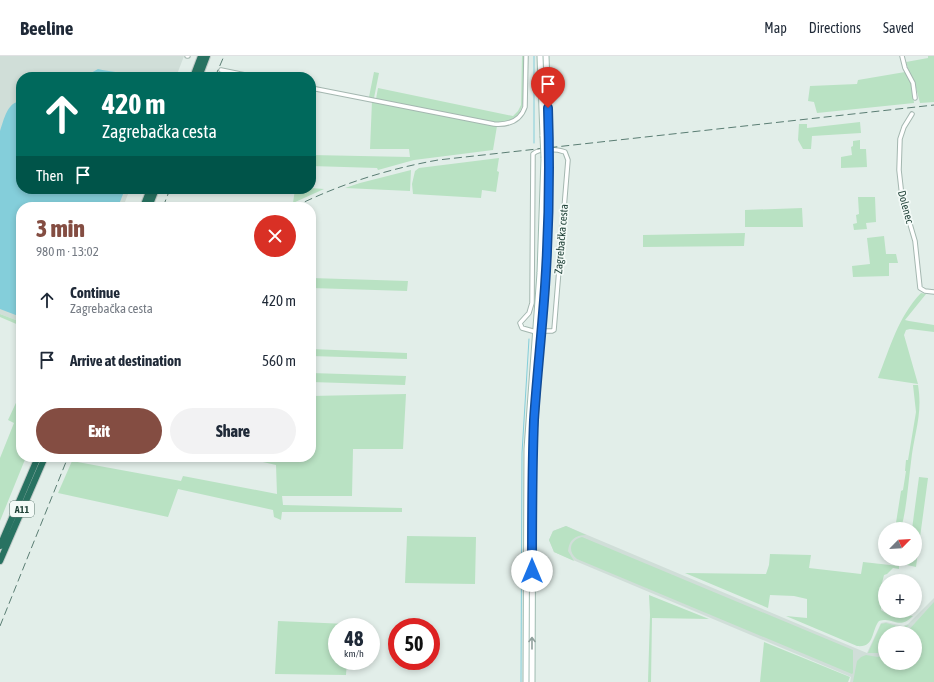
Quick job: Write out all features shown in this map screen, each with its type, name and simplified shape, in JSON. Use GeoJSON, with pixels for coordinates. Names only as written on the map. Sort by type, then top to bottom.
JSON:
{"type":"FeatureCollection","features":[{"type":"Feature","properties":{"kind":"highway"},"geometry":{"type":"LineString","coordinates":[[195,72],[201,56]]}},
{"type":"Feature","properties":{"kind":"highway"},"geometry":{"type":"LineString","coordinates":[[201,72],[207,56]]}},
{"type":"Feature","properties":{"kind":"highway","name":"A11"},"geometry":{"type":"LineString","coordinates":[[0,546],[36,462]]}},
{"type":"Feature","properties":{"kind":"highway","name":"A11"},"geometry":{"type":"LineString","coordinates":[[0,561],[43,462]]}},
{"type":"Feature","properties":{"kind":"main road","name":"Zagrebačka cesta"},"geometry":{"type":"LineString","coordinates":[[540,56],[546,136]]}},
{"type":"Feature","properties":{"kind":"main road","name":"Zagrebačka cesta"},"geometry":{"type":"LineString","coordinates":[[532,682],[532,479],[534,419],[538,371],[546,158],[546,56]]}},
{"type":"Feature","properties":{"kind":"main road","name":"Zagrebačka cesta"},"geometry":{"type":"LineString","coordinates":[[526,682],[527,456],[532,378],[539,331]]}},
{"type":"Feature","properties":{"kind":"street"},"geometry":{"type":"LineString","coordinates":[[316,89],[494,124],[504,124],[517,119],[522,114],[525,107],[526,56]]}},
{"type":"Feature","properties":{"kind":"street"},"geometry":{"type":"LineString","coordinates":[[902,56],[905,68],[913,83],[915,98]]}},
{"type":"Feature","properties":{"kind":"street"},"geometry":{"type":"LineString","coordinates":[[221,70],[230,72]]}},
{"type":"Feature","properties":{"kind":"street","name":"Dolenec"},"geometry":{"type":"LineString","coordinates":[[912,114],[904,127],[900,139],[898,158],[900,181],[902,197],[915,240],[920,288],[925,291],[934,292]]}},
{"type":"Feature","properties":{"kind":"street","name":"Zagrebačka cesta"},"geometry":{"type":"LineString","coordinates":[[559,150],[565,152],[568,160],[554,330],[539,331],[526,330],[522,328],[520,324],[522,320],[530,313],[532,303],[533,154],[538,151],[559,150]]}},
{"type":"Feature","properties":{"kind":"shaded area"},"geometry":{"type":"Polygon","coordinates":[[[0,56],[184,56],[178,72],[16,72],[16,194],[128,194],[125,202],[16,202],[16,320],[0,314],[0,56]]]}},
{"type":"Feature","properties":{"kind":"shaded area"},"geometry":{"type":"Polygon","coordinates":[[[566,526],[867,653],[878,629],[878,670],[922,670],[922,626],[903,626],[908,624],[914,618],[922,618],[922,610],[934,598],[934,682],[850,682],[851,677],[554,552],[549,540],[553,531],[566,526]]]}},
{"type":"Feature","properties":{"kind":"shaded area"},"geometry":{"type":"Polygon","coordinates":[[[886,622],[903,626],[880,626],[881,623],[886,622]]]}},
{"type":"Feature","properties":{"kind":"green space"},"geometry":{"type":"Polygon","coordinates":[[[522,56],[524,56],[525,78],[524,100],[521,110],[515,117],[506,122],[494,122],[376,99],[378,88],[513,116],[521,105],[522,56]]]}},
{"type":"Feature","properties":{"kind":"green space"},"geometry":{"type":"Polygon","coordinates":[[[928,56],[934,56],[934,102],[920,103],[915,84],[906,62],[928,58],[928,56]]]}},
{"type":"Feature","properties":{"kind":"green space"},"geometry":{"type":"Polygon","coordinates":[[[374,72],[379,73],[374,98],[369,97],[374,72]]]}},
{"type":"Feature","properties":{"kind":"green space"},"geometry":{"type":"Polygon","coordinates":[[[905,72],[912,85],[914,103],[817,113],[814,102],[808,101],[810,86],[857,84],[858,80],[905,72]]]}},
{"type":"Feature","properties":{"kind":"green space"},"geometry":{"type":"Polygon","coordinates":[[[372,101],[497,126],[493,150],[414,160],[378,170],[377,168],[316,166],[316,155],[410,157],[409,149],[370,149],[372,101]]]}},
{"type":"Feature","properties":{"kind":"green space"},"geometry":{"type":"Polygon","coordinates":[[[860,122],[861,133],[812,136],[811,149],[803,149],[798,140],[799,124],[807,124],[807,128],[860,122]]]}},
{"type":"Feature","properties":{"kind":"green space"},"geometry":{"type":"Polygon","coordinates":[[[860,140],[860,149],[866,149],[867,167],[841,168],[841,157],[852,155],[851,147],[853,146],[853,141],[860,140]]]}},
{"type":"Feature","properties":{"kind":"green space"},"geometry":{"type":"Polygon","coordinates":[[[499,158],[497,171],[499,172],[496,192],[482,190],[481,198],[413,194],[412,184],[415,171],[419,168],[499,158]]]}},
{"type":"Feature","properties":{"kind":"green space"},"geometry":{"type":"Polygon","coordinates":[[[411,170],[410,191],[345,188],[360,183],[411,170]]]}},
{"type":"Feature","properties":{"kind":"green space"},"geometry":{"type":"Polygon","coordinates":[[[316,188],[324,189],[316,193],[316,188]]]}},
{"type":"Feature","properties":{"kind":"green space"},"geometry":{"type":"Polygon","coordinates":[[[294,194],[313,194],[295,202],[293,202],[294,194]]]}},
{"type":"Feature","properties":{"kind":"green space"},"geometry":{"type":"Polygon","coordinates":[[[858,197],[875,197],[876,222],[866,223],[867,229],[854,230],[853,224],[857,223],[856,215],[859,214],[858,197]]]}},
{"type":"Feature","properties":{"kind":"green space"},"geometry":{"type":"Polygon","coordinates":[[[802,208],[803,227],[745,227],[745,210],[802,208]]]}},
{"type":"Feature","properties":{"kind":"green space"},"geometry":{"type":"Polygon","coordinates":[[[745,233],[744,246],[643,247],[643,235],[745,233]]]}},
{"type":"Feature","properties":{"kind":"green space"},"geometry":{"type":"Polygon","coordinates":[[[884,236],[886,254],[896,254],[898,263],[889,263],[889,276],[853,277],[852,266],[870,264],[867,238],[884,236]]]}},
{"type":"Feature","properties":{"kind":"green space"},"geometry":{"type":"Polygon","coordinates":[[[316,278],[408,281],[407,291],[316,288],[316,278]]]}},
{"type":"Feature","properties":{"kind":"green space"},"geometry":{"type":"Polygon","coordinates":[[[921,293],[926,294],[905,320],[934,325],[934,332],[910,329],[906,330],[904,335],[918,384],[878,378],[900,323],[913,302],[921,293]]]}},
{"type":"Feature","properties":{"kind":"green space"},"geometry":{"type":"Polygon","coordinates":[[[0,314],[16,320],[16,324],[0,317],[0,314]]]}},
{"type":"Feature","properties":{"kind":"green space"},"geometry":{"type":"Polygon","coordinates":[[[316,349],[407,353],[407,359],[316,356],[316,349]]]}},
{"type":"Feature","properties":{"kind":"green space"},"geometry":{"type":"Polygon","coordinates":[[[316,373],[406,376],[405,385],[316,382],[316,373]]]}},
{"type":"Feature","properties":{"kind":"green space"},"geometry":{"type":"Polygon","coordinates":[[[913,385],[918,385],[919,415],[912,452],[903,521],[896,522],[901,491],[903,490],[906,460],[908,460],[916,412],[913,385]]]}},
{"type":"Feature","properties":{"kind":"green space"},"geometry":{"type":"Polygon","coordinates":[[[406,394],[403,449],[353,449],[352,496],[282,496],[283,505],[402,508],[402,512],[282,512],[281,520],[274,517],[273,510],[178,489],[168,517],[58,493],[72,462],[77,462],[181,481],[183,476],[277,494],[276,465],[263,462],[316,462],[316,396],[406,394]]]}},
{"type":"Feature","properties":{"kind":"green space"},"geometry":{"type":"Polygon","coordinates":[[[16,403],[16,462],[24,462],[0,521],[0,458],[14,423],[8,420],[16,403]]]}},
{"type":"Feature","properties":{"kind":"green space"},"geometry":{"type":"Polygon","coordinates":[[[919,477],[928,478],[922,522],[913,522],[919,477]]]}},
{"type":"Feature","properties":{"kind":"green space"},"geometry":{"type":"Polygon","coordinates":[[[566,526],[586,535],[576,537],[571,541],[568,551],[574,561],[554,552],[549,540],[553,531],[566,526]]]}},
{"type":"Feature","properties":{"kind":"green space"},"geometry":{"type":"Polygon","coordinates":[[[407,536],[476,537],[475,584],[405,583],[407,536]]]}},
{"type":"Feature","properties":{"kind":"green space"},"geometry":{"type":"Polygon","coordinates":[[[582,537],[853,650],[853,673],[852,674],[577,559],[572,553],[571,546],[578,538],[582,537]]]}},
{"type":"Feature","properties":{"kind":"green space"},"geometry":{"type":"Polygon","coordinates":[[[770,554],[811,555],[809,568],[861,574],[863,562],[878,564],[878,566],[899,566],[899,569],[893,568],[887,574],[878,574],[878,618],[910,618],[900,623],[889,620],[879,621],[870,642],[863,646],[857,646],[786,616],[807,618],[807,599],[794,596],[770,595],[768,608],[685,573],[766,574],[770,554]]]}},
{"type":"Feature","properties":{"kind":"green space"},"geometry":{"type":"Polygon","coordinates":[[[649,595],[709,619],[652,618],[651,682],[648,682],[650,615],[649,595]]]}},
{"type":"Feature","properties":{"kind":"green space"},"geometry":{"type":"Polygon","coordinates":[[[934,602],[934,682],[853,682],[857,661],[866,655],[878,657],[878,670],[922,670],[922,626],[912,626],[920,618],[922,618],[922,615],[934,602]]]}},
{"type":"Feature","properties":{"kind":"green space"},"geometry":{"type":"Polygon","coordinates":[[[278,621],[328,623],[328,670],[346,670],[346,675],[275,674],[278,621]]]}},
{"type":"Feature","properties":{"kind":"green space"},"geometry":{"type":"Polygon","coordinates":[[[886,623],[896,626],[880,626],[881,624],[886,623]]]}},
{"type":"Feature","properties":{"kind":"green space"},"geometry":{"type":"Polygon","coordinates":[[[878,631],[878,653],[868,653],[878,631]]]}},
{"type":"Feature","properties":{"kind":"green space"},"geometry":{"type":"Polygon","coordinates":[[[764,642],[850,677],[848,682],[760,682],[764,642]]]}},
{"type":"Feature","properties":{"kind":"water"},"geometry":{"type":"Polygon","coordinates":[[[98,69],[115,72],[93,72],[98,69]]]}},
{"type":"Feature","properties":{"kind":"water"},"geometry":{"type":"Polygon","coordinates":[[[16,102],[16,194],[123,194],[120,202],[16,202],[16,315],[0,309],[0,131],[7,112],[16,102]]]}},
{"type":"Feature","properties":{"kind":"waterway"},"geometry":{"type":"LineString","coordinates":[[534,56],[534,143]]}},
{"type":"Feature","properties":{"kind":"waterway"},"geometry":{"type":"LineString","coordinates":[[521,682],[522,453],[529,339]]}},
{"type":"Feature","properties":{"kind":"railway"},"geometry":{"type":"LineString","coordinates":[[217,72],[224,56]]}},
{"type":"Feature","properties":{"kind":"railway"},"geometry":{"type":"LineString","coordinates":[[305,202],[364,178],[438,160],[934,105]]}},
{"type":"Feature","properties":{"kind":"railway"},"geometry":{"type":"LineString","coordinates":[[165,202],[168,194]]}},
{"type":"Feature","properties":{"kind":"railway"},"geometry":{"type":"LineString","coordinates":[[0,626],[66,462]]}},
{"type":"Feature","properties":{"kind":"route"},"geometry":{"type":"LineString","coordinates":[[532,571],[532,479],[535,405],[545,287],[549,208],[548,108]]}}]}
